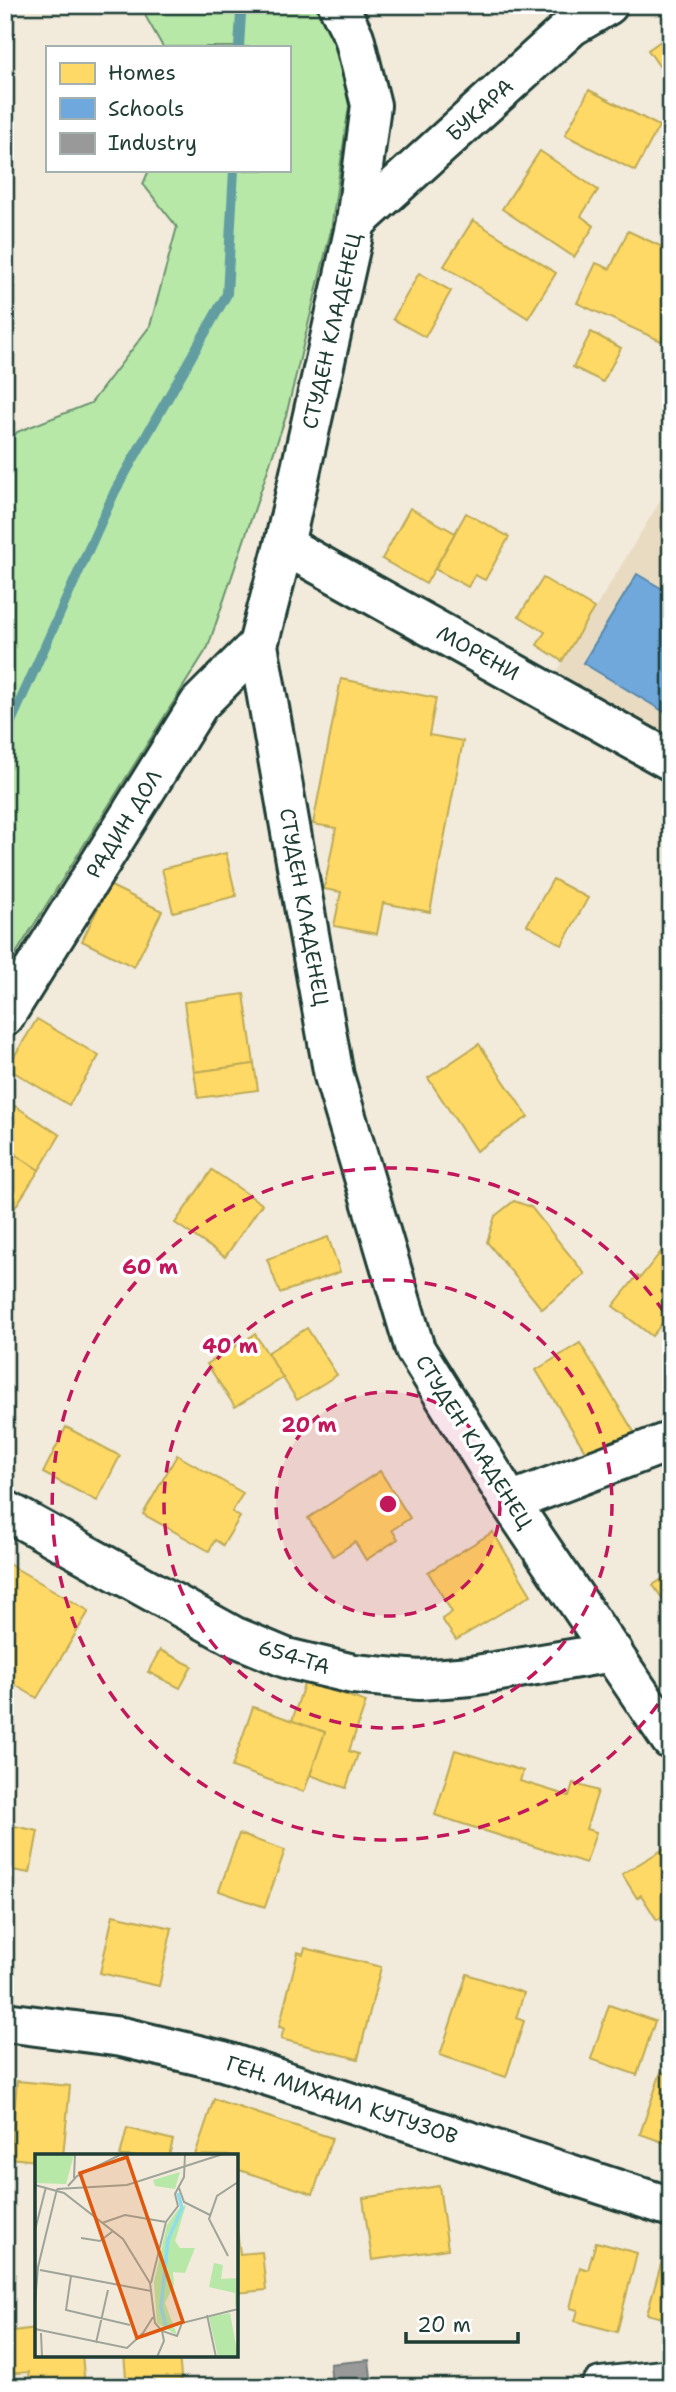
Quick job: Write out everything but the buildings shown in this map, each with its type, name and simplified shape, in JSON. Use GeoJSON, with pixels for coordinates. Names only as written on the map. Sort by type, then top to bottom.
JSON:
{"type":"FeatureCollection","features":[{"type":"Feature","properties":{"kind":"street","name":"СТУДЕН КЛАДЕНЕЦ"},"geometry":{"type":"LineString","coordinates":[[338,5],[354,37],[371,105],[356,222],[284,545],[258,645],[334,1076],[415,1349],[510,1502],[671,1740]]}},
{"type":"Feature","properties":{"kind":"street","name":"БУКАРА"},"geometry":{"type":"LineString","coordinates":[[356,222],[572,26],[608,5]]}},
{"type":"Feature","properties":{"kind":"street","name":"МОРЕНИ"},"geometry":{"type":"LineString","coordinates":[[284,545],[671,761]]}},
{"type":"Feature","properties":{"kind":"street","name":"РАДИН ДОЛ"},"geometry":{"type":"LineString","coordinates":[[5,1016],[199,704],[258,645]]}},
{"type":"Feature","properties":{"kind":"street"},"geometry":{"type":"LineString","coordinates":[[510,1502],[671,1441]]}},
{"type":"Feature","properties":{"kind":"street","name":"654-ТА"},"geometry":{"type":"LineString","coordinates":[[5,1510],[233,1636],[286,1658],[353,1674],[419,1681],[471,1676],[613,1652]]}},
{"type":"Feature","properties":{"kind":"street","name":"ГЕН. МИХАИЛ КУТУЗОВ"},"geometry":{"type":"LineString","coordinates":[[5,2022],[122,2037],[223,2062],[671,2207]]}},
{"type":"Feature","properties":{"kind":"street"},"geometry":{"type":"LineString","coordinates":[[601,2387],[671,2379]]}},
{"type":"Feature","properties":{"kind":"shaded area"},"geometry":{"type":"Polygon","coordinates":[[[671,483],[671,744],[553,678],[671,483]]]}},
{"type":"Feature","properties":{"kind":"green space"},"geometry":{"type":"Polygon","coordinates":[[[145,5],[316,5],[337,44],[349,106],[331,230],[286,416],[208,647],[5,971],[5,449],[17,432],[91,403],[150,326],[177,227],[143,184],[148,172],[290,172],[290,46],[162,46],[146,17],[145,5]]]}},
{"type":"Feature","properties":{"kind":"waterway"},"geometry":{"type":"LineString","coordinates":[[239,46],[241,14]]}},
{"type":"Feature","properties":{"kind":"waterway"},"geometry":{"type":"LineString","coordinates":[[5,735],[115,491],[227,294],[234,172]]}}]}
